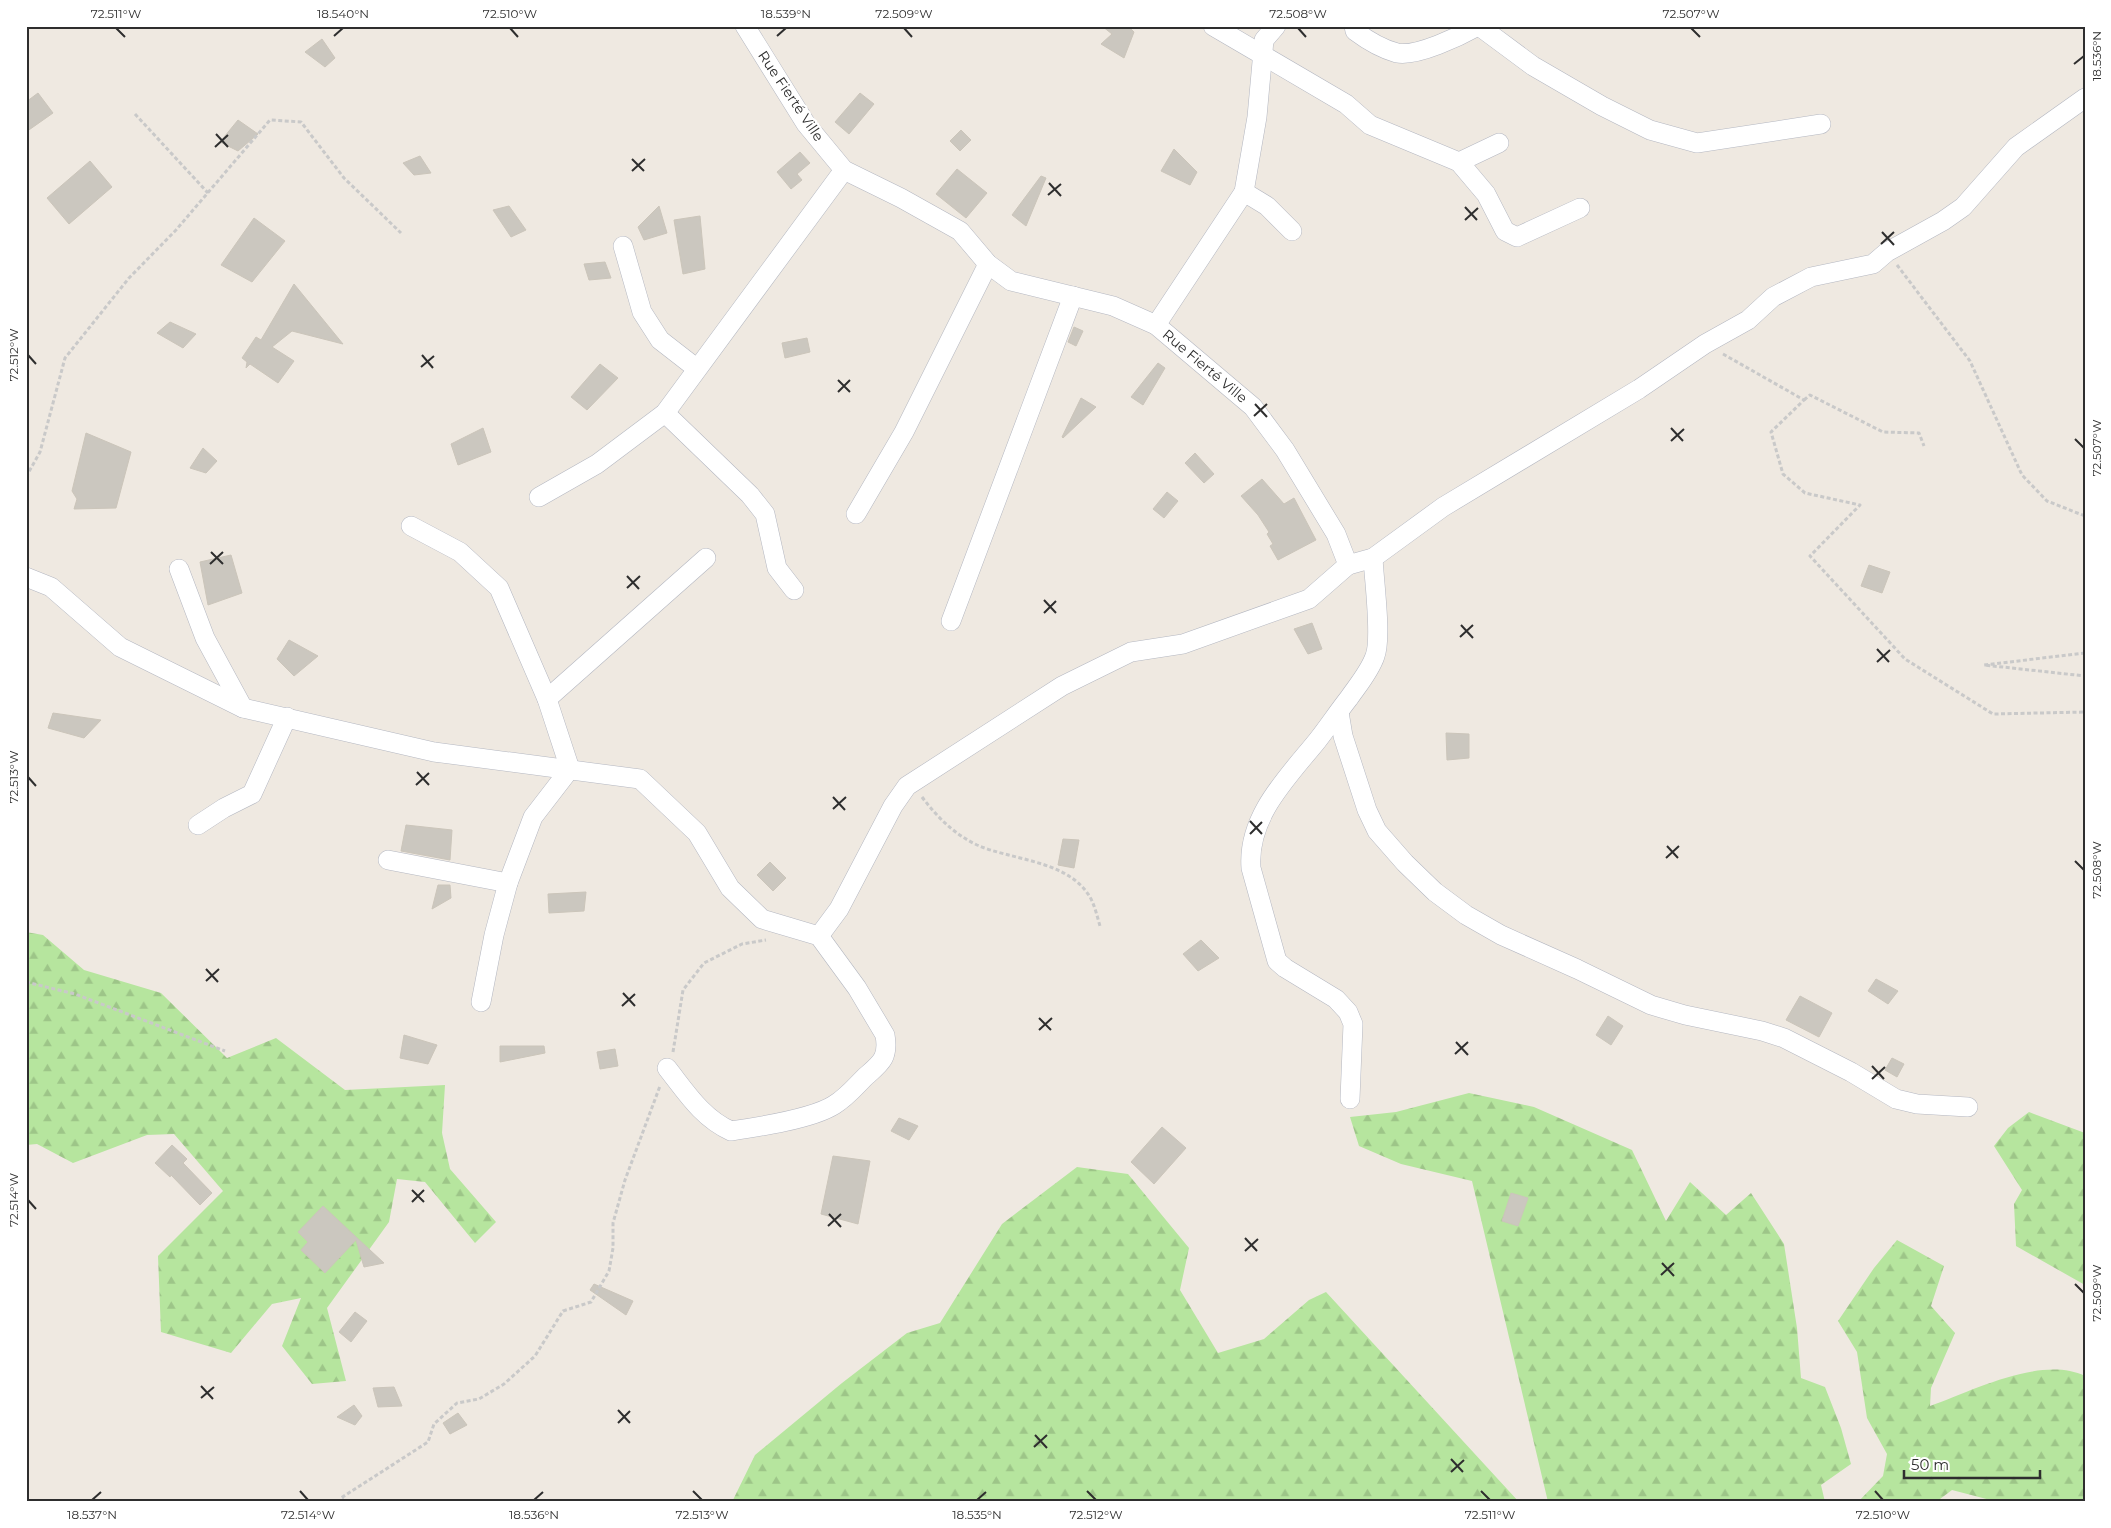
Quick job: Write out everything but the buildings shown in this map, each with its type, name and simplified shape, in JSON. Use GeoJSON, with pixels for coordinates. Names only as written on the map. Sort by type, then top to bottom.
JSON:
{"type":"FeatureCollection","features":[{"type":"Feature","properties":{"kind":"street","name":"Rue Fierté Ville"},"geometry":{"type":"LineString","coordinates":[[745,26],[806,124],[844,170],[901,198],[960,231],[988,264],[1010,281],[1113,306],[1156,325],[1253,407],[1285,450],[1336,534],[1348,565]]}},
{"type":"Feature","properties":{"kind":"street"},"geometry":{"type":"LineString","coordinates":[[1213,26],[1346,104],[1370,125],[1459,162],[1486,194],[1506,231],[1517,237],[1580,208]]}},
{"type":"Feature","properties":{"kind":"street"},"geometry":{"type":"LineString","coordinates":[[1156,325],[1244,192],[1257,117],[1264,40],[1276,26]]}},
{"type":"Feature","properties":{"kind":"street"},"geometry":{"type":"LineString","coordinates":[[1354,26],[1355,32],[1371,42],[1398,53],[1422,50],[1441,44],[1479,26],[1533,66],[1602,106],[1650,130],[1697,143],[1821,124]]}},
{"type":"Feature","properties":{"kind":"street"},"geometry":{"type":"LineString","coordinates":[[819,936],[839,909],[893,806],[907,786],[1062,686],[1131,652],[1183,644],[1309,598],[1348,565],[1373,558],[1443,507],[1639,389],[1705,344],[1748,320],[1773,297],[1811,277],[1873,264],[1887,252],[1915,238],[1964,207],[2016,147],[2085,98]]}},
{"type":"Feature","properties":{"kind":"street"},"geometry":{"type":"LineString","coordinates":[[1459,162],[1499,143]]}},
{"type":"Feature","properties":{"kind":"street"},"geometry":{"type":"LineString","coordinates":[[539,497],[597,464],[665,413],[696,368],[844,170]]}},
{"type":"Feature","properties":{"kind":"street"},"geometry":{"type":"LineString","coordinates":[[1244,192],[1266,206],[1292,231]]}},
{"type":"Feature","properties":{"kind":"street"},"geometry":{"type":"LineString","coordinates":[[623,246],[642,312],[660,340],[696,368]]}},
{"type":"Feature","properties":{"kind":"street"},"geometry":{"type":"LineString","coordinates":[[856,514],[904,432],[988,264]]}},
{"type":"Feature","properties":{"kind":"street"},"geometry":{"type":"LineString","coordinates":[[951,621],[1073,296]]}},
{"type":"Feature","properties":{"kind":"street"},"geometry":{"type":"LineString","coordinates":[[665,413],[750,495],[765,514],[777,568],[794,590]]}},
{"type":"Feature","properties":{"kind":"street"},"geometry":{"type":"LineString","coordinates":[[411,526],[460,552],[499,588],[547,699],[570,769]]}},
{"type":"Feature","properties":{"kind":"street"},"geometry":{"type":"LineString","coordinates":[[547,699],[706,558]]}},
{"type":"Feature","properties":{"kind":"street"},"geometry":{"type":"LineString","coordinates":[[1350,1099],[1353,1024],[1348,1012],[1336,999],[1285,968],[1277,961],[1251,868],[1250,852],[1261,819],[1276,791],[1339,712],[1359,684],[1375,656],[1378,642],[1373,558]]}},
{"type":"Feature","properties":{"kind":"street"},"geometry":{"type":"LineString","coordinates":[[179,569],[205,638],[243,708]]}},
{"type":"Feature","properties":{"kind":"street"},"geometry":{"type":"LineString","coordinates":[[26,577],[52,587],[120,647],[243,708],[434,752],[640,779],[697,833],[730,888],[762,919],[819,936],[857,988],[885,1036],[886,1043],[886,1053],[881,1063],[835,1105],[818,1113],[731,1131],[705,1116],[667,1068]]}},
{"type":"Feature","properties":{"kind":"street"},"geometry":{"type":"LineString","coordinates":[[1339,712],[1343,736],[1367,810],[1377,831],[1405,863],[1435,892],[1466,915],[1501,936],[1577,969],[1651,1005],[1685,1015],[1762,1031],[1784,1038],[1851,1072],[1896,1099],[1917,1104],[1968,1107]]}},
{"type":"Feature","properties":{"kind":"street"},"geometry":{"type":"LineString","coordinates":[[198,825],[224,808],[252,794],[287,717]]}},
{"type":"Feature","properties":{"kind":"street"},"geometry":{"type":"LineString","coordinates":[[481,1002],[494,935],[508,883],[533,817],[570,769]]}},
{"type":"Feature","properties":{"kind":"street"},"geometry":{"type":"LineString","coordinates":[[388,860],[508,883]]}},
{"type":"Feature","properties":{"kind":"path"},"geometry":{"type":"LineString","coordinates":[[135,114],[208,193]]}},
{"type":"Feature","properties":{"kind":"path"},"geometry":{"type":"LineString","coordinates":[[26,477],[40,452],[65,358],[129,278],[176,230],[270,120],[301,122],[344,178],[401,233]]}},
{"type":"Feature","properties":{"kind":"path"},"geometry":{"type":"LineString","coordinates":[[1887,252],[1970,362],[2022,474],[2047,501],[2085,516]]}},
{"type":"Feature","properties":{"kind":"path"},"geometry":{"type":"LineString","coordinates":[[1705,344],[1804,400]]}},
{"type":"Feature","properties":{"kind":"path"},"geometry":{"type":"LineString","coordinates":[[1924,446],[1919,433],[1883,432],[1810,395],[1804,400],[1771,432],[1783,474],[1805,493],[1860,505],[1810,556],[1905,659],[1993,714],[2085,712]]}},
{"type":"Feature","properties":{"kind":"path"},"geometry":{"type":"LineString","coordinates":[[2085,653],[1984,665],[2085,676]]}},
{"type":"Feature","properties":{"kind":"path"},"geometry":{"type":"LineString","coordinates":[[907,786],[918,791],[940,820],[978,845],[1021,857],[1075,879],[1089,894],[1100,926]]}},
{"type":"Feature","properties":{"kind":"path"},"geometry":{"type":"LineString","coordinates":[[345,1502],[342,1498],[428,1442],[434,1424],[457,1403],[479,1399],[504,1384],[535,1356],[563,1311],[591,1302],[608,1271],[613,1248],[614,1223],[625,1180],[650,1109],[673,1054],[683,990],[704,963],[742,944],[775,939]]}},
{"type":"Feature","properties":{"kind":"path"},"geometry":{"type":"LineString","coordinates":[[26,982],[74,994],[225,1051]]}},
{"type":"Feature","properties":{"kind":"green space"},"geometry":{"type":"Polygon","coordinates":[[[26,932],[43,935],[84,970],[161,993],[227,1058],[276,1038],[345,1090],[445,1085],[442,1133],[450,1169],[496,1222],[475,1243],[425,1182],[397,1179],[389,1222],[327,1308],[346,1381],[312,1384],[282,1346],[301,1298],[272,1304],[231,1353],[161,1332],[158,1256],[223,1191],[174,1134],[147,1135],[73,1163],[37,1144],[26,1145],[26,932]]]}},
{"type":"Feature","properties":{"kind":"green space"},"geometry":{"type":"Polygon","coordinates":[[[1469,1093],[1534,1107],[1632,1150],[1666,1221],[1690,1182],[1726,1215],[1751,1193],[1784,1244],[1797,1328],[1801,1378],[1825,1387],[1841,1428],[1851,1464],[1821,1485],[1825,1502],[1548,1502],[1472,1181],[1401,1164],[1359,1146],[1350,1117],[1396,1112],[1469,1093]]]}},
{"type":"Feature","properties":{"kind":"green space"},"geometry":{"type":"Polygon","coordinates":[[[2029,1112],[2085,1133],[2085,1285],[2016,1246],[2014,1204],[2022,1190],[1994,1146],[2008,1128],[2029,1112]]]}},
{"type":"Feature","properties":{"kind":"green space"},"geometry":{"type":"Polygon","coordinates":[[[1077,1167],[1128,1174],[1189,1248],[1180,1290],[1218,1353],[1264,1339],[1309,1300],[1326,1292],[1519,1502],[732,1502],[755,1455],[842,1383],[907,1333],[940,1323],[1002,1224],[1077,1167]]]}},
{"type":"Feature","properties":{"kind":"green space"},"geometry":{"type":"Polygon","coordinates":[[[1897,1240],[1944,1266],[1931,1306],[1955,1333],[1931,1388],[1930,1406],[1986,1384],[2028,1372],[2067,1371],[2085,1376],[2085,1502],[1998,1502],[1952,1490],[1936,1502],[1858,1502],[1883,1476],[1887,1454],[1867,1418],[1857,1352],[1838,1321],[1874,1268],[1897,1240]]]}}]}
